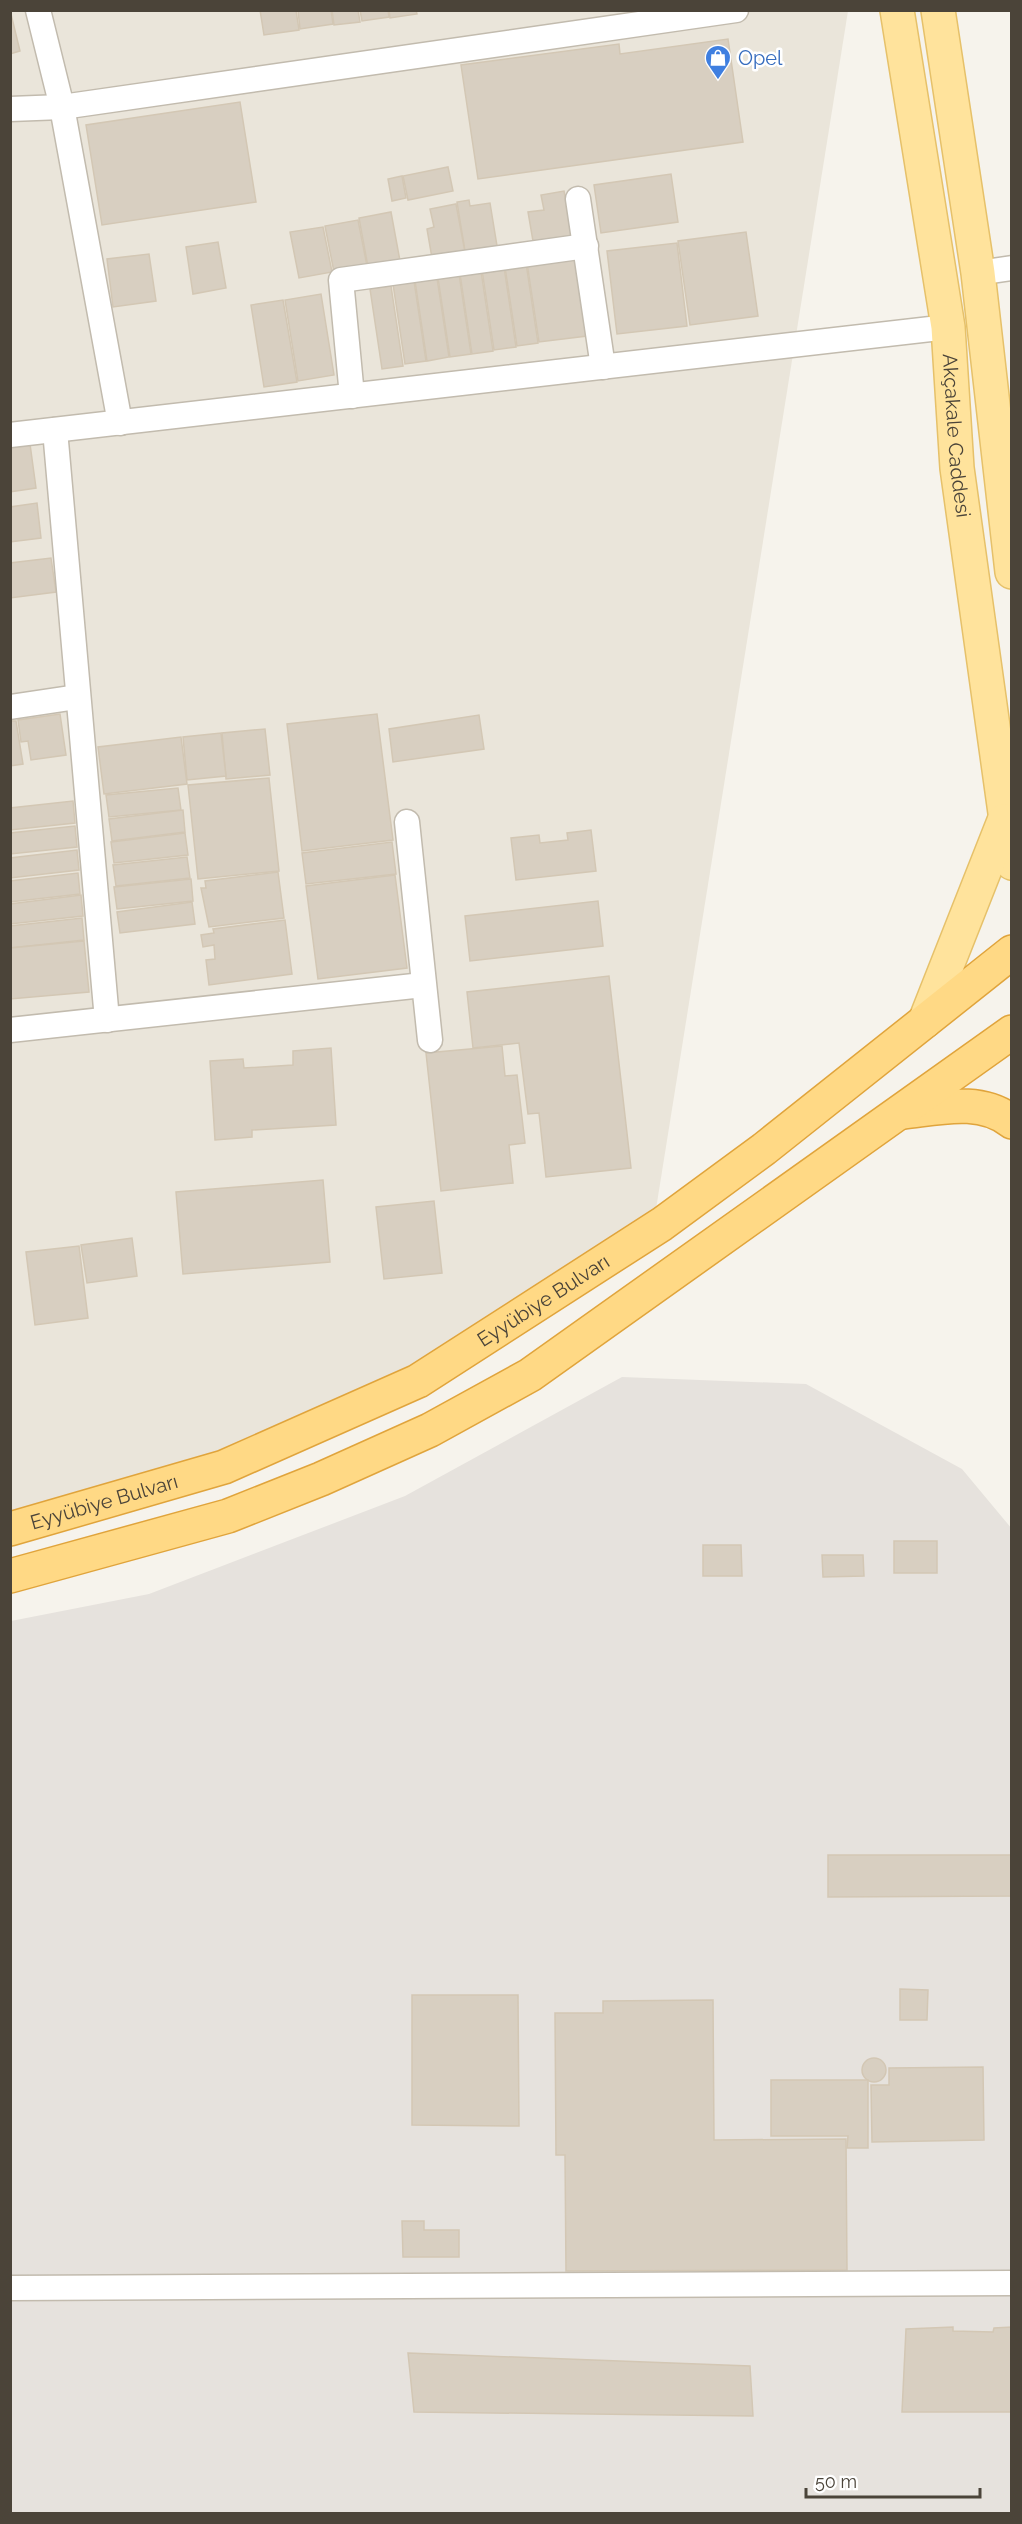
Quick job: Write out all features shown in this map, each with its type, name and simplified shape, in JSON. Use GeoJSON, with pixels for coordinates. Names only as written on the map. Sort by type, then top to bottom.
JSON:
{"type":"FeatureCollection","features":[{"type":"Feature","properties":{"kind":"highway","name":"Eyyübiye Bulvarı"},"geometry":{"type":"LineString","coordinates":[[10,1529],[224,1467],[418,1381],[662,1224],[764,1149],[1011,952]]}},
{"type":"Feature","properties":{"kind":"highway"},"geometry":{"type":"LineString","coordinates":[[10,1576],[228,1516],[321,1479],[430,1430],[530,1375],[1011,1032]]}},
{"type":"Feature","properties":{"kind":"highway"},"geometry":{"type":"LineString","coordinates":[[901,1112],[972,1105],[1004,1116],[1011,1122]]}},
{"type":"Feature","properties":{"kind":"main road","name":"Akçakale Caddesi"},"geometry":{"type":"LineString","coordinates":[[897,10],[948,327],[957,468],[1011,863]]}},
{"type":"Feature","properties":{"kind":"main road","name":"Akçakale Caddesi"},"geometry":{"type":"LineString","coordinates":[[938,10],[978,273],[1011,572]]}},
{"type":"Feature","properties":{"kind":"main road"},"geometry":{"type":"LineString","coordinates":[[925,1021],[1006,816]]}},
{"type":"Feature","properties":{"kind":"street"},"geometry":{"type":"LineString","coordinates":[[38,10],[62,107],[120,423]]}},
{"type":"Feature","properties":{"kind":"street"},"geometry":{"type":"LineString","coordinates":[[10,109],[62,107],[736,10]]}},
{"type":"Feature","properties":{"kind":"street"},"geometry":{"type":"LineString","coordinates":[[578,199],[603,367]]}},
{"type":"Feature","properties":{"kind":"street"},"geometry":{"type":"LineString","coordinates":[[352,396],[341,280],[586,246]]}},
{"type":"Feature","properties":{"kind":"street"},"geometry":{"type":"LineString","coordinates":[[978,273],[1011,268]]}},
{"type":"Feature","properties":{"kind":"street"},"geometry":{"type":"LineString","coordinates":[[10,435],[948,327]]}},
{"type":"Feature","properties":{"kind":"street"},"geometry":{"type":"LineString","coordinates":[[55,430],[107,1020]]}},
{"type":"Feature","properties":{"kind":"street"},"geometry":{"type":"LineString","coordinates":[[10,706],[77,697]]}},
{"type":"Feature","properties":{"kind":"street"},"geometry":{"type":"LineString","coordinates":[[407,822],[430,1040]]}},
{"type":"Feature","properties":{"kind":"street"},"geometry":{"type":"LineString","coordinates":[[10,1030],[423,985]]}},
{"type":"Feature","properties":{"kind":"street"},"geometry":{"type":"LineString","coordinates":[[10,2288],[302,2284],[1011,2283]]}},
{"type":"Feature","properties":{"kind":"shaded area"},"geometry":{"type":"Polygon","coordinates":[[[11,11],[848,11],[656,1209],[410,1374],[228,1452],[11,1519],[11,11]]]}},
{"type":"Feature","properties":{"kind":"shaded area"},"geometry":{"type":"Polygon","coordinates":[[[622,1377],[806,1384],[962,1469],[1012,1529],[1011,2513],[11,2514],[11,1621],[149,1594],[405,1496],[622,1377]]]}},
{"type":"Feature","properties":{"kind":"building"},"geometry":{"type":"Polygon","coordinates":[[[10,10],[20,51],[10,54],[10,10]]]}},
{"type":"Feature","properties":{"kind":"building"},"geometry":{"type":"Polygon","coordinates":[[[260,10],[296,10],[299,30],[264,35],[260,10]]]}},
{"type":"Feature","properties":{"kind":"building"},"geometry":{"type":"Polygon","coordinates":[[[298,10],[331,10],[333,24],[300,29],[298,10]]]}},
{"type":"Feature","properties":{"kind":"building"},"geometry":{"type":"Polygon","coordinates":[[[332,10],[358,10],[360,22],[334,25],[332,10]]]}},
{"type":"Feature","properties":{"kind":"building"},"geometry":{"type":"Polygon","coordinates":[[[360,10],[388,10],[389,17],[362,21],[360,10]]]}},
{"type":"Feature","properties":{"kind":"building"},"geometry":{"type":"Polygon","coordinates":[[[389,10],[416,10],[417,14],[390,18],[389,10]]]}},
{"type":"Feature","properties":{"kind":"building"},"geometry":{"type":"Polygon","coordinates":[[[728,39],[743,142],[478,179],[461,65],[619,44],[620,54],[728,39]]]}},
{"type":"Feature","properties":{"kind":"building"},"geometry":{"type":"Polygon","coordinates":[[[240,102],[256,202],[102,225],[86,125],[240,102]]]}},
{"type":"Feature","properties":{"kind":"building"},"geometry":{"type":"Polygon","coordinates":[[[448,167],[453,191],[408,200],[403,176],[448,167]]]}},
{"type":"Feature","properties":{"kind":"building"},"geometry":{"type":"Polygon","coordinates":[[[671,174],[678,222],[601,233],[594,185],[671,174]]]}},
{"type":"Feature","properties":{"kind":"building"},"geometry":{"type":"Polygon","coordinates":[[[402,176],[406,198],[392,201],[388,179],[402,176]]]}},
{"type":"Feature","properties":{"kind":"building"},"geometry":{"type":"Polygon","coordinates":[[[564,191],[573,240],[534,247],[528,212],[544,210],[541,195],[564,191]]]}},
{"type":"Feature","properties":{"kind":"building"},"geometry":{"type":"Polygon","coordinates":[[[469,200],[470,206],[490,203],[497,246],[465,251],[457,202],[469,200]]]}},
{"type":"Feature","properties":{"kind":"building"},"geometry":{"type":"Polygon","coordinates":[[[456,204],[465,252],[432,258],[427,229],[434,227],[430,209],[456,204]]]}},
{"type":"Feature","properties":{"kind":"building"},"geometry":{"type":"Polygon","coordinates":[[[391,212],[400,261],[368,267],[359,218],[391,212]]]}},
{"type":"Feature","properties":{"kind":"building"},"geometry":{"type":"Polygon","coordinates":[[[358,220],[367,266],[334,272],[325,226],[358,220]]]}},
{"type":"Feature","properties":{"kind":"building"},"geometry":{"type":"Polygon","coordinates":[[[323,227],[332,272],[299,278],[290,232],[323,227]]]}},
{"type":"Feature","properties":{"kind":"building"},"geometry":{"type":"Polygon","coordinates":[[[746,232],[758,316],[690,325],[678,241],[746,232]]]}},
{"type":"Feature","properties":{"kind":"building"},"geometry":{"type":"Polygon","coordinates":[[[218,242],[226,288],[193,294],[186,247],[218,242]]]}},
{"type":"Feature","properties":{"kind":"building"},"geometry":{"type":"Polygon","coordinates":[[[677,243],[687,326],[617,334],[607,251],[677,243]]]}},
{"type":"Feature","properties":{"kind":"building"},"geometry":{"type":"Polygon","coordinates":[[[149,254],[156,301],[113,307],[107,259],[149,254]]]}},
{"type":"Feature","properties":{"kind":"building"},"geometry":{"type":"Polygon","coordinates":[[[575,256],[587,336],[539,342],[527,263],[575,256]]]}},
{"type":"Feature","properties":{"kind":"building"},"geometry":{"type":"Polygon","coordinates":[[[526,263],[538,343],[517,346],[505,267],[526,263]]]}},
{"type":"Feature","properties":{"kind":"building"},"geometry":{"type":"Polygon","coordinates":[[[504,267],[516,347],[494,350],[482,270],[504,267]]]}},
{"type":"Feature","properties":{"kind":"building"},"geometry":{"type":"Polygon","coordinates":[[[481,271],[493,351],[472,354],[460,274],[481,271]]]}},
{"type":"Feature","properties":{"kind":"building"},"geometry":{"type":"Polygon","coordinates":[[[459,274],[471,354],[450,357],[438,278],[459,274]]]}},
{"type":"Feature","properties":{"kind":"building"},"geometry":{"type":"Polygon","coordinates":[[[437,278],[449,357],[427,361],[415,281],[437,278]]]}},
{"type":"Feature","properties":{"kind":"building"},"geometry":{"type":"Polygon","coordinates":[[[414,281],[426,361],[405,364],[393,284],[414,281]]]}},
{"type":"Feature","properties":{"kind":"building"},"geometry":{"type":"Polygon","coordinates":[[[391,286],[403,366],[382,369],[370,289],[391,286]]]}},
{"type":"Feature","properties":{"kind":"building"},"geometry":{"type":"Polygon","coordinates":[[[321,294],[334,375],[298,381],[285,300],[321,294]]]}},
{"type":"Feature","properties":{"kind":"building"},"geometry":{"type":"Polygon","coordinates":[[[283,300],[297,382],[264,387],[251,305],[283,300]]]}},
{"type":"Feature","properties":{"kind":"building"},"geometry":{"type":"Polygon","coordinates":[[[30,444],[36,488],[10,492],[10,447],[30,444]]]}},
{"type":"Feature","properties":{"kind":"building"},"geometry":{"type":"Polygon","coordinates":[[[37,503],[41,538],[10,542],[10,507],[37,503]]]}},
{"type":"Feature","properties":{"kind":"building"},"geometry":{"type":"Polygon","coordinates":[[[51,558],[56,592],[10,598],[10,563],[51,558]]]}},
{"type":"Feature","properties":{"kind":"building"},"geometry":{"type":"Polygon","coordinates":[[[60,714],[66,755],[31,760],[28,741],[21,742],[18,720],[60,714]]]}},
{"type":"Feature","properties":{"kind":"building"},"geometry":{"type":"Polygon","coordinates":[[[377,714],[393,840],[302,851],[287,724],[377,714]]]}},
{"type":"Feature","properties":{"kind":"building"},"geometry":{"type":"Polygon","coordinates":[[[479,715],[484,749],[393,762],[389,729],[479,715]]]}},
{"type":"Feature","properties":{"kind":"building"},"geometry":{"type":"Polygon","coordinates":[[[10,721],[16,721],[23,764],[10,766],[10,721]]]}},
{"type":"Feature","properties":{"kind":"building"},"geometry":{"type":"Polygon","coordinates":[[[265,729],[270,775],[226,779],[222,733],[265,729]]]}},
{"type":"Feature","properties":{"kind":"building"},"geometry":{"type":"Polygon","coordinates":[[[221,733],[226,776],[187,780],[183,737],[221,733]]]}},
{"type":"Feature","properties":{"kind":"building"},"geometry":{"type":"Polygon","coordinates":[[[181,737],[187,784],[104,794],[98,747],[181,737]]]}},
{"type":"Feature","properties":{"kind":"building"},"geometry":{"type":"Polygon","coordinates":[[[269,778],[279,871],[198,879],[188,785],[269,778]]]}},
{"type":"Feature","properties":{"kind":"building"},"geometry":{"type":"Polygon","coordinates":[[[178,788],[181,810],[109,817],[106,795],[178,788]]]}},
{"type":"Feature","properties":{"kind":"building"},"geometry":{"type":"Polygon","coordinates":[[[73,801],[75,823],[10,830],[10,808],[73,801]]]}},
{"type":"Feature","properties":{"kind":"building"},"geometry":{"type":"Polygon","coordinates":[[[183,810],[185,832],[112,841],[109,819],[183,810]]]}},
{"type":"Feature","properties":{"kind":"building"},"geometry":{"type":"Polygon","coordinates":[[[75,826],[77,847],[10,854],[10,833],[75,826]]]}},
{"type":"Feature","properties":{"kind":"building"},"geometry":{"type":"Polygon","coordinates":[[[591,830],[596,871],[516,880],[511,838],[539,835],[540,843],[568,840],[567,833],[591,830]]]}},
{"type":"Feature","properties":{"kind":"building"},"geometry":{"type":"Polygon","coordinates":[[[185,833],[188,855],[114,863],[111,842],[185,833]]]}},
{"type":"Feature","properties":{"kind":"building"},"geometry":{"type":"Polygon","coordinates":[[[392,842],[396,874],[306,884],[302,853],[392,842]]]}},
{"type":"Feature","properties":{"kind":"building"},"geometry":{"type":"Polygon","coordinates":[[[77,850],[79,870],[10,878],[10,858],[77,850]]]}},
{"type":"Feature","properties":{"kind":"building"},"geometry":{"type":"Polygon","coordinates":[[[187,857],[190,878],[116,886],[113,865],[187,857]]]}},
{"type":"Feature","properties":{"kind":"building"},"geometry":{"type":"Polygon","coordinates":[[[278,872],[284,918],[209,927],[201,888],[206,888],[205,881],[278,872]]]}},
{"type":"Feature","properties":{"kind":"building"},"geometry":{"type":"Polygon","coordinates":[[[78,873],[80,894],[10,902],[10,881],[78,873]]]}},
{"type":"Feature","properties":{"kind":"building"},"geometry":{"type":"Polygon","coordinates":[[[395,875],[407,968],[318,979],[306,886],[395,875]]]}},
{"type":"Feature","properties":{"kind":"building"},"geometry":{"type":"Polygon","coordinates":[[[191,879],[193,901],[117,909],[114,887],[191,879]]]}},
{"type":"Feature","properties":{"kind":"building"},"geometry":{"type":"Polygon","coordinates":[[[81,895],[83,916],[10,924],[10,904],[81,895]]]}},
{"type":"Feature","properties":{"kind":"building"},"geometry":{"type":"Polygon","coordinates":[[[598,901],[603,946],[470,961],[465,916],[598,901]]]}},
{"type":"Feature","properties":{"kind":"building"},"geometry":{"type":"Polygon","coordinates":[[[192,902],[195,924],[120,933],[117,912],[192,902]]]}},
{"type":"Feature","properties":{"kind":"building"},"geometry":{"type":"Polygon","coordinates":[[[82,918],[84,940],[10,948],[10,926],[82,918]]]}},
{"type":"Feature","properties":{"kind":"building"},"geometry":{"type":"Polygon","coordinates":[[[285,920],[292,974],[209,985],[206,960],[215,959],[214,945],[203,947],[201,935],[214,933],[213,929],[285,920]]]}},
{"type":"Feature","properties":{"kind":"building"},"geometry":{"type":"Polygon","coordinates":[[[84,941],[89,992],[10,999],[10,948],[84,941]]]}},
{"type":"Feature","properties":{"kind":"building"},"geometry":{"type":"Polygon","coordinates":[[[609,976],[631,1168],[546,1177],[539,1113],[528,1114],[519,1043],[473,1048],[467,992],[609,976]]]}},
{"type":"Feature","properties":{"kind":"building"},"geometry":{"type":"Polygon","coordinates":[[[502,1046],[505,1076],[517,1075],[525,1143],[509,1145],[513,1183],[441,1191],[426,1053],[502,1046]]]}},
{"type":"Feature","properties":{"kind":"building"},"geometry":{"type":"Polygon","coordinates":[[[331,1048],[336,1125],[252,1130],[252,1137],[215,1140],[210,1061],[243,1059],[244,1068],[293,1065],[293,1051],[331,1048]]]}},
{"type":"Feature","properties":{"kind":"building"},"geometry":{"type":"Polygon","coordinates":[[[323,1180],[330,1262],[183,1274],[176,1192],[323,1180]]]}},
{"type":"Feature","properties":{"kind":"building"},"geometry":{"type":"Polygon","coordinates":[[[434,1201],[442,1273],[384,1279],[376,1207],[434,1201]]]}},
{"type":"Feature","properties":{"kind":"building"},"geometry":{"type":"Polygon","coordinates":[[[132,1238],[137,1276],[87,1283],[81,1245],[132,1238]]]}},
{"type":"Feature","properties":{"kind":"building"},"geometry":{"type":"Polygon","coordinates":[[[79,1246],[88,1318],[35,1325],[26,1252],[79,1246]]]}},
{"type":"Feature","properties":{"kind":"building"},"geometry":{"type":"Polygon","coordinates":[[[894,1541],[937,1541],[937,1573],[894,1573],[894,1541]]]}},
{"type":"Feature","properties":{"kind":"building"},"geometry":{"type":"Polygon","coordinates":[[[703,1545],[741,1545],[742,1576],[703,1576],[703,1545]]]}},
{"type":"Feature","properties":{"kind":"building"},"geometry":{"type":"Polygon","coordinates":[[[822,1555],[863,1555],[864,1576],[823,1577],[822,1555]]]}},
{"type":"Feature","properties":{"kind":"building"},"geometry":{"type":"Polygon","coordinates":[[[828,1855],[1012,1855],[1012,1896],[828,1897],[828,1855]]]}},
{"type":"Feature","properties":{"kind":"building"},"geometry":{"type":"Polygon","coordinates":[[[900,1989],[928,1990],[927,2020],[900,2020],[900,1989]]]}},
{"type":"Feature","properties":{"kind":"building"},"geometry":{"type":"Polygon","coordinates":[[[412,1995],[518,1995],[519,2126],[412,2125],[412,1995]]]}},
{"type":"Feature","properties":{"kind":"building"},"geometry":{"type":"Polygon","coordinates":[[[713,2000],[714,2140],[846,2139],[847,2270],[566,2271],[565,2155],[556,2155],[555,2013],[603,2013],[603,2001],[713,2000]]]}},
{"type":"Feature","properties":{"kind":"building"},"geometry":{"type":"Polygon","coordinates":[[[874,2058],[883,2061],[886,2070],[883,2079],[874,2082],[865,2079],[862,2070],[865,2061],[874,2058]]]}},
{"type":"Feature","properties":{"kind":"building"},"geometry":{"type":"Polygon","coordinates":[[[983,2067],[984,2140],[872,2142],[871,2085],[889,2085],[889,2068],[983,2067]]]}},
{"type":"Feature","properties":{"kind":"building"},"geometry":{"type":"Polygon","coordinates":[[[771,2080],[868,2080],[868,2148],[847,2148],[848,2136],[771,2136],[771,2080]]]}},
{"type":"Feature","properties":{"kind":"building"},"geometry":{"type":"Polygon","coordinates":[[[402,2221],[424,2221],[424,2230],[459,2230],[459,2257],[403,2257],[402,2221]]]}},
{"type":"Feature","properties":{"kind":"building"},"geometry":{"type":"Polygon","coordinates":[[[953,2327],[953,2331],[993,2332],[994,2328],[1012,2327],[1012,2412],[902,2412],[906,2329],[953,2327]]]}},
{"type":"Feature","properties":{"kind":"building"},"geometry":{"type":"Polygon","coordinates":[[[408,2353],[750,2366],[753,2416],[414,2412],[408,2353]]]}},
{"type":"Feature","properties":{"kind":"place","name":"Opel"},"geometry":{"type":"Point","coordinates":[718,81]}}]}
